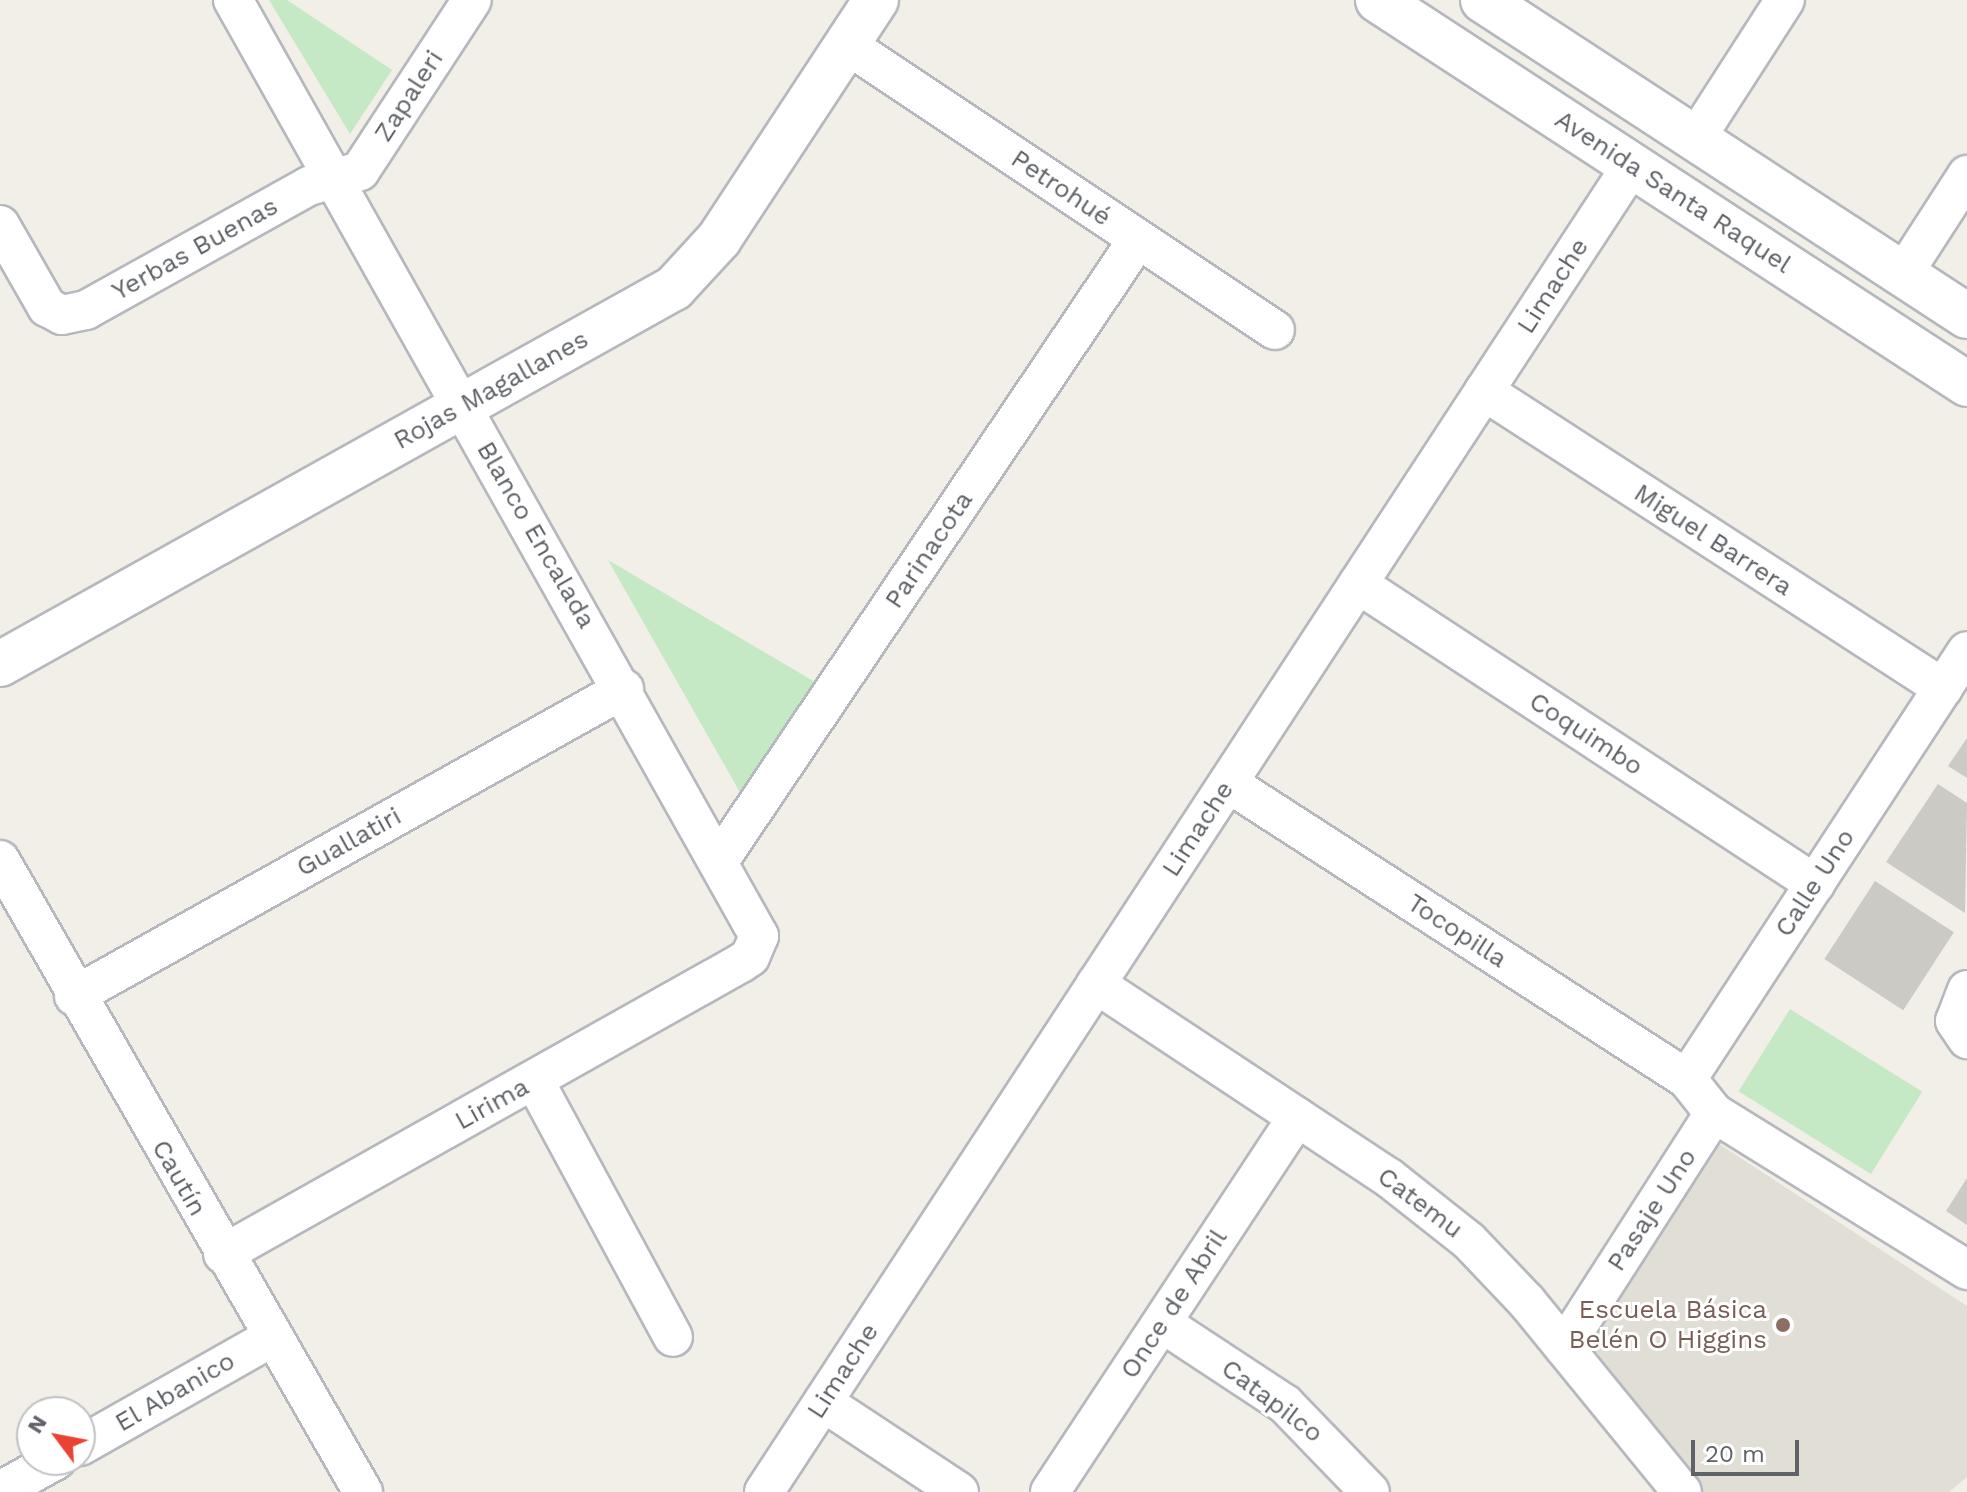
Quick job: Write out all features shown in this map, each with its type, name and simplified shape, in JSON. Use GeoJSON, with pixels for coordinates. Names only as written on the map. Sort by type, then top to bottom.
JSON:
{"type":"FeatureCollection","features":[{"type":"Feature","properties":{"kind":"main road","name":"Rojas Magallanes"},"geometry":{"type":"LineString","coordinates":[[0,664],[674,288],[719,239],[876,0]]}},
{"type":"Feature","properties":{"kind":"main road","name":"Avenida Santa Raquel"},"geometry":{"type":"LineString","coordinates":[[1378,0],[1967,384]]}},
{"type":"Feature","properties":{"kind":"main road"},"geometry":{"type":"LineString","coordinates":[[1483,0],[1967,316]]}},
{"type":"Feature","properties":{"kind":"street","name":"Blanco Encalada"},"geometry":{"type":"LineString","coordinates":[[233,0],[756,926],[756,947]]}},
{"type":"Feature","properties":{"kind":"street","name":"Zapaleri"},"geometry":{"type":"LineString","coordinates":[[336,180],[360,171],[472,0]]}},
{"type":"Feature","properties":{"kind":"street"},"geometry":{"type":"LineString","coordinates":[[1696,138],[1785,0]]}},
{"type":"Feature","properties":{"kind":"street","name":"Petrohué"},"geometry":{"type":"LineString","coordinates":[[847,45],[1275,330]]}},
{"type":"Feature","properties":{"kind":"street","name":"Limache"},"geometry":{"type":"LineString","coordinates":[[764,1492],[1632,165]]}},
{"type":"Feature","properties":{"kind":"street"},"geometry":{"type":"LineString","coordinates":[[1903,274],[1967,175]]}},
{"type":"Feature","properties":{"kind":"street","name":"Yerbas Buenas"},"geometry":{"type":"LineString","coordinates":[[0,225],[41,300],[54,312],[74,315],[309,186],[336,180]]}},
{"type":"Feature","properties":{"kind":"street","name":"Parinacota"},"geometry":{"type":"LineString","coordinates":[[719,861],[1138,239]]}},
{"type":"Feature","properties":{"kind":"street","name":"Miguel Barrera"},"geometry":{"type":"LineString","coordinates":[[1484,391],[1943,688]]}},
{"type":"Feature","properties":{"kind":"street","name":"Coquimbo"},"geometry":{"type":"LineString","coordinates":[[1358,584],[1815,884]]}},
{"type":"Feature","properties":{"kind":"street","name":"Calle Uno"},"geometry":{"type":"LineString","coordinates":[[1687,1079],[1967,651]]}},
{"type":"Feature","properties":{"kind":"street","name":"Guallatiri"},"geometry":{"type":"LineString","coordinates":[[74,996],[624,689]]}},
{"type":"Feature","properties":{"kind":"street","name":"Tocopilla"},"geometry":{"type":"LineString","coordinates":[[1228,783],[1687,1079]]}},
{"type":"Feature","properties":{"kind":"street","name":"Cautín"},"geometry":{"type":"LineString","coordinates":[[0,860],[74,996],[363,1492]]}},
{"type":"Feature","properties":{"kind":"street","name":"Lirima"},"geometry":{"type":"LineString","coordinates":[[223,1254],[741,963],[756,947]]}},
{"type":"Feature","properties":{"kind":"street","name":"Catemu"},"geometry":{"type":"LineString","coordinates":[[1096,984],[1399,1185],[1469,1241],[1564,1347],[1682,1492]]}},
{"type":"Feature","properties":{"kind":"street"},"geometry":{"type":"LineString","coordinates":[[1967,990],[1955,1021],[1967,1039]]}},
{"type":"Feature","properties":{"kind":"street"},"geometry":{"type":"LineString","coordinates":[[1687,1079],[1714,1113],[1967,1270]]}},
{"type":"Feature","properties":{"kind":"street"},"geometry":{"type":"LineString","coordinates":[[534,1080],[673,1337]]}},
{"type":"Feature","properties":{"kind":"street","name":"Pasaje Uno"},"geometry":{"type":"LineString","coordinates":[[1564,1347],[1714,1113]]}},
{"type":"Feature","properties":{"kind":"street","name":"Once de Abril"},"geometry":{"type":"LineString","coordinates":[[1050,1492],[1297,1117]]}},
{"type":"Feature","properties":{"kind":"street","name":"Catapilco"},"geometry":{"type":"LineString","coordinates":[[1162,1323],[1285,1404],[1370,1492]]}},
{"type":"Feature","properties":{"kind":"street","name":"El Abanico"},"geometry":{"type":"LineString","coordinates":[[96,1437],[271,1338]]}},
{"type":"Feature","properties":{"kind":"street"},"geometry":{"type":"LineString","coordinates":[[823,1402],[959,1492]]}},
{"type":"Feature","properties":{"kind":"shaded area","name":"Escuela Básica Belén O Higgins"},"geometry":{"type":"Polygon","coordinates":[[[1716,1142],[1967,1306],[1967,1477],[1949,1492],[1702,1492],[1587,1345],[1716,1142]]]}},
{"type":"Feature","properties":{"kind":"green space"},"geometry":{"type":"Polygon","coordinates":[[[269,0],[287,0],[392,70],[350,134],[269,0]]]}},
{"type":"Feature","properties":{"kind":"green space"},"geometry":{"type":"Polygon","coordinates":[[[608,560],[832,692],[750,810],[608,560]]]}},
{"type":"Feature","properties":{"kind":"green space"},"geometry":{"type":"Polygon","coordinates":[[[1790,1009],[1922,1092],[1871,1174],[1739,1091],[1790,1009]]]}},
{"type":"Feature","properties":{"kind":"building"},"geometry":{"type":"Polygon","coordinates":[[[1967,738],[1967,778],[1948,766],[1967,738]]]}},
{"type":"Feature","properties":{"kind":"building"},"geometry":{"type":"Polygon","coordinates":[[[1938,784],[1967,803],[1965,913],[1886,862],[1938,784]]]}},
{"type":"Feature","properties":{"kind":"building"},"geometry":{"type":"Polygon","coordinates":[[[1875,881],[1954,932],[1903,1010],[1824,959],[1875,881]]]}},
{"type":"Feature","properties":{"kind":"building"},"geometry":{"type":"Polygon","coordinates":[[[1967,1178],[1967,1225],[1946,1211],[1967,1178]]]}},
{"type":"Feature","properties":{"kind":"place","name":"Escuela Básica Belén O Higgins"},"geometry":{"type":"Point","coordinates":[1783,1325]}}]}
